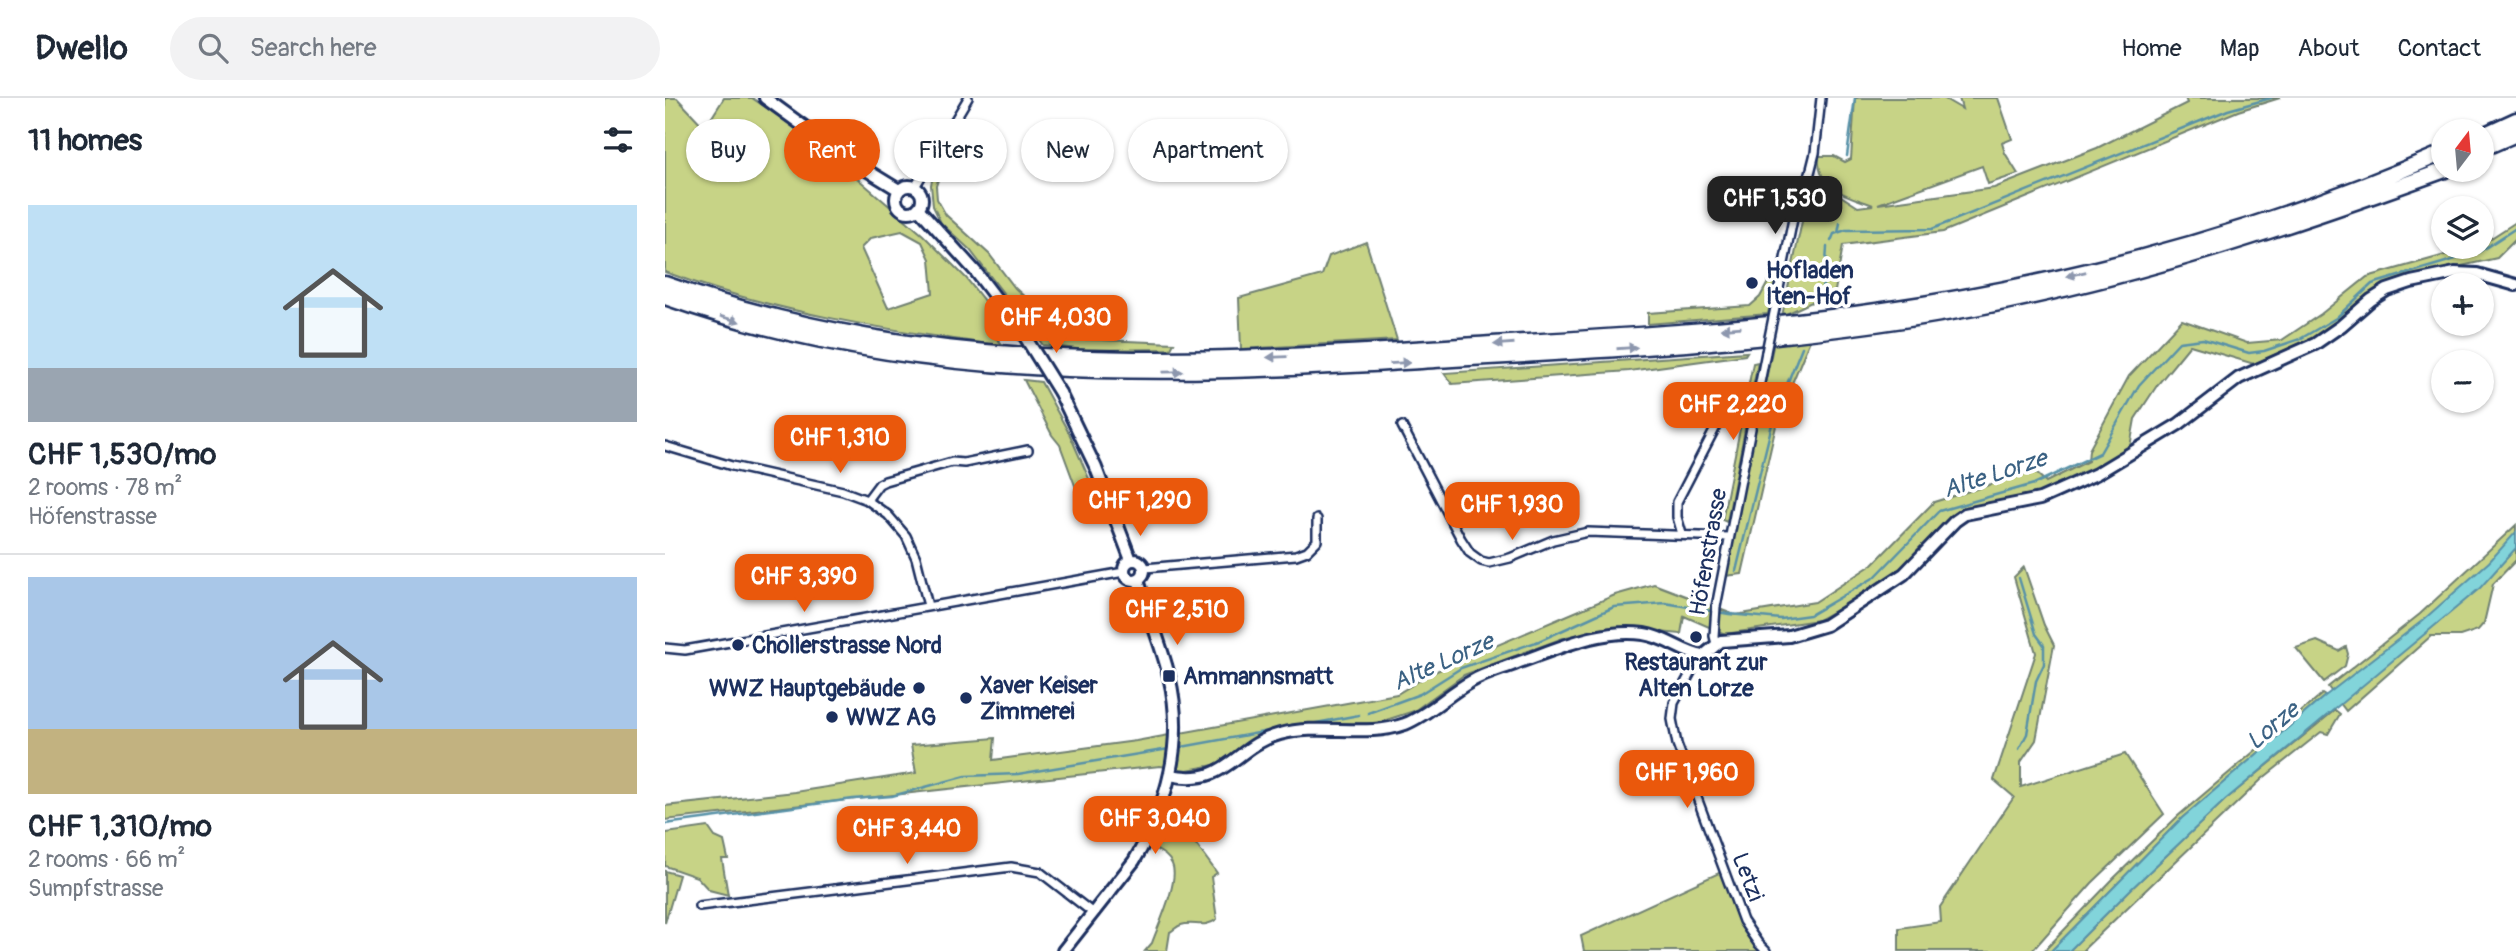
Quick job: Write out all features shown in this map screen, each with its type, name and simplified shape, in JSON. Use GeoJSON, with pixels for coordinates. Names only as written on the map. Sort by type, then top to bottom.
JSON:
{"type":"FeatureCollection","features":[{"type":"Feature","properties":{"kind":"highway"},"geometry":{"type":"LineString","coordinates":[[2494,130],[2516,120]]}},
{"type":"Feature","properties":{"kind":"highway"},"geometry":{"type":"LineString","coordinates":[[2494,143],[2516,134]]}},
{"type":"Feature","properties":{"kind":"highway"},"geometry":{"type":"LineString","coordinates":[[2494,150],[2516,141]]}},
{"type":"Feature","properties":{"kind":"highway"},"geometry":{"type":"LineString","coordinates":[[665,284],[745,310],[840,333],[942,349],[1043,357],[1154,360],[1285,357],[1666,333],[1777,324],[1870,312],[2044,281],[2231,232],[2338,195],[2431,158]]}},
{"type":"Feature","properties":{"kind":"highway"},"geometry":{"type":"LineString","coordinates":[[665,298],[804,338],[872,351],[941,361],[1118,372],[1292,369],[1714,342],[1884,323],[2071,288],[2211,250],[2431,173]]}},
{"type":"Feature","properties":{"kind":"street"},"geometry":{"type":"LineString","coordinates":[[765,98],[850,160],[898,190]]}},
{"type":"Feature","properties":{"kind":"street"},"geometry":{"type":"LineString","coordinates":[[915,187],[968,98]]}},
{"type":"Feature","properties":{"kind":"street","name":"Höfenstrasse"},"geometry":{"type":"LineString","coordinates":[[1716,644],[1716,607],[1728,537],[1796,204],[1815,153],[1821,98]]}},
{"type":"Feature","properties":{"kind":"street"},"geometry":{"type":"LineString","coordinates":[[906,186],[915,187],[922,197],[918,208],[910,212],[898,207],[895,198],[898,190],[906,186]]}},
{"type":"Feature","properties":{"kind":"street"},"geometry":{"type":"LineString","coordinates":[[918,208],[976,272],[1024,335],[1060,393],[1096,468],[1131,560]]}},
{"type":"Feature","properties":{"kind":"street"},"geometry":{"type":"LineString","coordinates":[[1171,770],[1192,778],[1215,774],[1262,740],[1281,734],[1311,729],[1387,729],[1407,723],[1475,679],[1596,637],[1631,633],[1652,635],[1700,656],[1708,654],[1716,644],[1789,636],[1826,625],[1904,573],[1965,514],[2040,499],[2096,474],[2179,424],[2239,379],[2315,344],[2387,290],[2455,273],[2477,274],[2516,285]]}},
{"type":"Feature","properties":{"kind":"street","name":"Höfenstrasse"},"geometry":{"type":"LineString","coordinates":[[1682,534],[1677,517],[1677,502],[1718,423]]}},
{"type":"Feature","properties":{"kind":"street"},"geometry":{"type":"LineString","coordinates":[[1402,426],[1461,539],[1470,553],[1481,561],[1489,563],[1510,558],[1553,540],[1588,532],[1728,537]]}},
{"type":"Feature","properties":{"kind":"street"},"geometry":{"type":"LineString","coordinates":[[665,446],[732,466],[843,491],[867,500],[888,515],[906,536],[916,558],[928,606]]}},
{"type":"Feature","properties":{"kind":"street"},"geometry":{"type":"LineString","coordinates":[[867,500],[879,484],[885,481],[953,462],[964,463],[1028,450]]}},
{"type":"Feature","properties":{"kind":"street"},"geometry":{"type":"LineString","coordinates":[[1145,568],[1296,555],[1307,551],[1317,541],[1317,519]]}},
{"type":"Feature","properties":{"kind":"street"},"geometry":{"type":"LineString","coordinates":[[1131,560],[1140,561],[1145,568],[1138,579],[1129,579],[1124,572],[1125,565],[1131,560]]}},
{"type":"Feature","properties":{"kind":"street"},"geometry":{"type":"LineString","coordinates":[[665,648],[685,650],[1124,572]]}},
{"type":"Feature","properties":{"kind":"street"},"geometry":{"type":"LineString","coordinates":[[1063,951],[1134,861],[1157,818],[1171,770],[1175,723],[1169,676],[1138,579]]}},
{"type":"Feature","properties":{"kind":"street","name":"Letzi"},"geometry":{"type":"LineString","coordinates":[[1700,656],[1674,703],[1672,719],[1677,744],[1744,921],[1766,951]]}},
{"type":"Feature","properties":{"kind":"street"},"geometry":{"type":"LineString","coordinates":[[699,906],[1011,867],[1040,872],[1093,914]]}},
{"type":"Feature","properties":{"kind":"green space"},"geometry":{"type":"Polygon","coordinates":[[[665,98],[677,98],[697,119],[686,119],[686,182],[770,182],[770,119],[711,119],[724,98],[752,98],[784,120],[784,182],[862,182],[923,235],[966,278],[1013,338],[995,337],[1004,346],[917,333],[790,309],[665,272],[665,98]],[[902,231],[871,238],[861,248],[888,308],[933,293],[930,259],[922,242],[902,231]]]}},
{"type":"Feature","properties":{"kind":"green space"},"geometry":{"type":"Polygon","coordinates":[[[1855,98],[1943,98],[1962,109],[1959,98],[1998,98],[2012,139],[2002,143],[2018,174],[1988,184],[1982,166],[1878,204],[1994,188],[2097,148],[2187,103],[2185,98],[2280,98],[2238,111],[1943,232],[1843,245],[1835,291],[1782,316],[1808,193],[1816,180],[1858,207],[1873,205],[1836,190],[1828,184],[1819,167],[1819,156],[1834,156],[1845,162],[1851,159],[1855,98]]]}},
{"type":"Feature","properties":{"kind":"green space"},"geometry":{"type":"Polygon","coordinates":[[[932,182],[937,182],[937,199],[946,215],[989,254],[1015,288],[1039,310],[1053,338],[1174,343],[1171,349],[1086,350],[1043,345],[970,250],[941,223],[933,206],[932,182]]]}},
{"type":"Feature","properties":{"kind":"green space"},"geometry":{"type":"Polygon","coordinates":[[[2516,222],[2516,239],[2494,259],[2494,236],[2516,222]]]}},
{"type":"Feature","properties":{"kind":"green space"},"geometry":{"type":"Polygon","coordinates":[[[1366,242],[1397,340],[1241,349],[1239,298],[1322,275],[1329,256],[1366,242]]]}},
{"type":"Feature","properties":{"kind":"green space"},"geometry":{"type":"Polygon","coordinates":[[[2431,259],[2493,259],[2399,280],[2337,327],[2254,364],[2190,345],[2158,384],[2135,419],[2130,447],[2065,486],[1999,506],[1965,510],[1895,577],[1818,620],[1725,634],[1684,616],[1681,634],[1614,628],[1566,637],[1464,675],[1414,711],[1377,723],[1324,724],[1255,737],[1225,763],[1187,770],[1160,766],[665,820],[665,806],[795,792],[916,773],[911,745],[995,738],[993,760],[1136,741],[1397,694],[1432,673],[1615,595],[1654,584],[1735,615],[1815,602],[1873,564],[1934,502],[2034,471],[2046,482],[2088,461],[2089,450],[2129,376],[2182,320],[2247,343],[2282,340],[2321,314],[2367,277],[2431,259]]]}},
{"type":"Feature","properties":{"kind":"green space"},"geometry":{"type":"Polygon","coordinates":[[[1772,275],[1776,278],[1768,314],[1648,324],[1648,313],[1750,306],[1760,297],[1772,275]]]}},
{"type":"Feature","properties":{"kind":"green space"},"geometry":{"type":"Polygon","coordinates":[[[1810,340],[1778,417],[1742,574],[1724,576],[1774,342],[1810,340]]]}},
{"type":"Feature","properties":{"kind":"green space"},"geometry":{"type":"Polygon","coordinates":[[[1747,352],[1745,355],[1629,371],[1452,384],[1444,373],[1747,352]]]}},
{"type":"Feature","properties":{"kind":"green space"},"geometry":{"type":"Polygon","coordinates":[[[1758,362],[1727,522],[1722,520],[1753,363],[1758,362]]]}},
{"type":"Feature","properties":{"kind":"green space"},"geometry":{"type":"Polygon","coordinates":[[[1024,380],[1041,382],[1070,435],[1107,520],[1097,523],[1087,518],[1060,445],[1052,435],[1024,380]]]}},
{"type":"Feature","properties":{"kind":"green space"},"geometry":{"type":"Polygon","coordinates":[[[2516,525],[2516,560],[2493,584],[2484,623],[2478,630],[2460,636],[2431,636],[2346,711],[2328,687],[2420,614],[2516,525]]]}},
{"type":"Feature","properties":{"kind":"green space"},"geometry":{"type":"Polygon","coordinates":[[[2024,567],[2044,625],[2054,645],[2036,740],[2021,762],[2021,787],[2125,754],[2164,814],[2092,883],[2032,951],[1899,951],[1899,928],[1941,922],[1940,907],[2014,797],[1994,780],[2036,653],[2014,577],[2024,567]]]}},
{"type":"Feature","properties":{"kind":"green space"},"geometry":{"type":"Polygon","coordinates":[[[2317,641],[2339,651],[2346,647],[2348,654],[2345,666],[2324,682],[2296,648],[2317,641]]]}},
{"type":"Feature","properties":{"kind":"green space"},"geometry":{"type":"Polygon","coordinates":[[[2322,694],[2325,696],[2182,818],[2051,951],[2044,951],[2178,816],[2322,694]]]}},
{"type":"Feature","properties":{"kind":"green space"},"geometry":{"type":"Polygon","coordinates":[[[2335,710],[2340,714],[2328,734],[2321,732],[2262,779],[2084,949],[2085,951],[2069,951],[2225,800],[2335,710]]]}},
{"type":"Feature","properties":{"kind":"green space"},"geometry":{"type":"Polygon","coordinates":[[[1170,809],[1217,873],[1211,877],[1217,919],[1208,924],[1186,924],[1170,932],[1167,951],[1145,951],[1152,943],[1173,881],[1172,864],[1152,847],[1170,809]]]}},
{"type":"Feature","properties":{"kind":"green space"},"geometry":{"type":"Polygon","coordinates":[[[708,827],[715,837],[724,841],[728,859],[722,859],[728,895],[709,890],[697,877],[665,866],[666,833],[708,827]]]}},
{"type":"Feature","properties":{"kind":"green space"},"geometry":{"type":"Polygon","coordinates":[[[665,871],[679,875],[665,923],[665,871]]]}},
{"type":"Feature","properties":{"kind":"green space"},"geometry":{"type":"Polygon","coordinates":[[[1721,872],[1741,925],[1752,944],[1760,951],[1584,951],[1581,936],[1721,872]]]}},
{"type":"Feature","properties":{"kind":"water"},"geometry":{"type":"Polygon","coordinates":[[[2516,532],[2516,548],[2480,588],[2225,800],[2069,951],[2051,951],[2182,818],[2325,696],[2422,621],[2489,562],[2516,532]]]}},
{"type":"Feature","properties":{"kind":"waterway"},"geometry":{"type":"LineString","coordinates":[[1847,156],[1855,98]]}},
{"type":"Feature","properties":{"kind":"waterway"},"geometry":{"type":"LineString","coordinates":[[1831,241],[1834,234],[1846,230],[1932,229],[2228,110],[2271,98]]}},
{"type":"Feature","properties":{"kind":"waterway"},"geometry":{"type":"LineString","coordinates":[[1838,233],[1840,223]]}},
{"type":"Feature","properties":{"kind":"waterway","name":"Alte Lorze"},"geometry":{"type":"LineString","coordinates":[[1368,713],[1420,694],[1461,668],[1539,641],[1614,607],[1665,603],[1729,614],[1781,619],[1810,615],[1875,577],[1939,511],[2034,484],[2100,453],[2139,385],[2179,342],[2203,339],[2249,353],[2300,339],[2336,318],[2372,284],[2479,252],[2516,228]]}},
{"type":"Feature","properties":{"kind":"waterway"},"geometry":{"type":"LineString","coordinates":[[1819,295],[1825,280],[1827,247]]}},
{"type":"Feature","properties":{"kind":"waterway"},"geometry":{"type":"LineString","coordinates":[[1736,571],[1774,416],[1802,347]]}},
{"type":"Feature","properties":{"kind":"waterway"},"geometry":{"type":"LineString","coordinates":[[2019,578],[2036,634],[2044,645],[2044,664],[2036,681],[2027,734],[2019,749]]}},
{"type":"Feature","properties":{"kind":"waterway","name":"Alte Lorze"},"geometry":{"type":"LineString","coordinates":[[1300,726],[1359,715]]}},
{"type":"Feature","properties":{"kind":"waterway","name":"Alte Lorze"},"geometry":{"type":"LineString","coordinates":[[1176,748],[1280,729]]}},
{"type":"Feature","properties":{"kind":"waterway","name":"Alte Lorze"},"geometry":{"type":"LineString","coordinates":[[665,824],[892,796],[966,776],[1018,774],[1169,749]]}},
{"type":"Feature","properties":{"kind":"place","name":"Hofladen Iten-Hof"},"geometry":{"type":"Point","coordinates":[1752,283]}},
{"type":"Feature","properties":{"kind":"place","name":"Restaurant zur Alten Lorze"},"geometry":{"type":"Point","coordinates":[1696,637]}},
{"type":"Feature","properties":{"kind":"place","name":"Chollerstrasse Nord"},"geometry":{"type":"Point","coordinates":[738,645]}},
{"type":"Feature","properties":{"kind":"place","name":"Ammannsmatt"},"geometry":{"type":"Point","coordinates":[1169,676]}},
{"type":"Feature","properties":{"kind":"place","name":"WWZ Hauptgebäude"},"geometry":{"type":"Point","coordinates":[919,688]}},
{"type":"Feature","properties":{"kind":"place","name":"Xaver Keiser Zimmerei"},"geometry":{"type":"Point","coordinates":[966,698]}},
{"type":"Feature","properties":{"kind":"place","name":"WWZ AG"},"geometry":{"type":"Point","coordinates":[832,717]}},
{"type":"Feature","properties":{"kind":"water label","name":"Lorze"},"geometry":{"type":"Point","coordinates":[2273,726]}}]}
